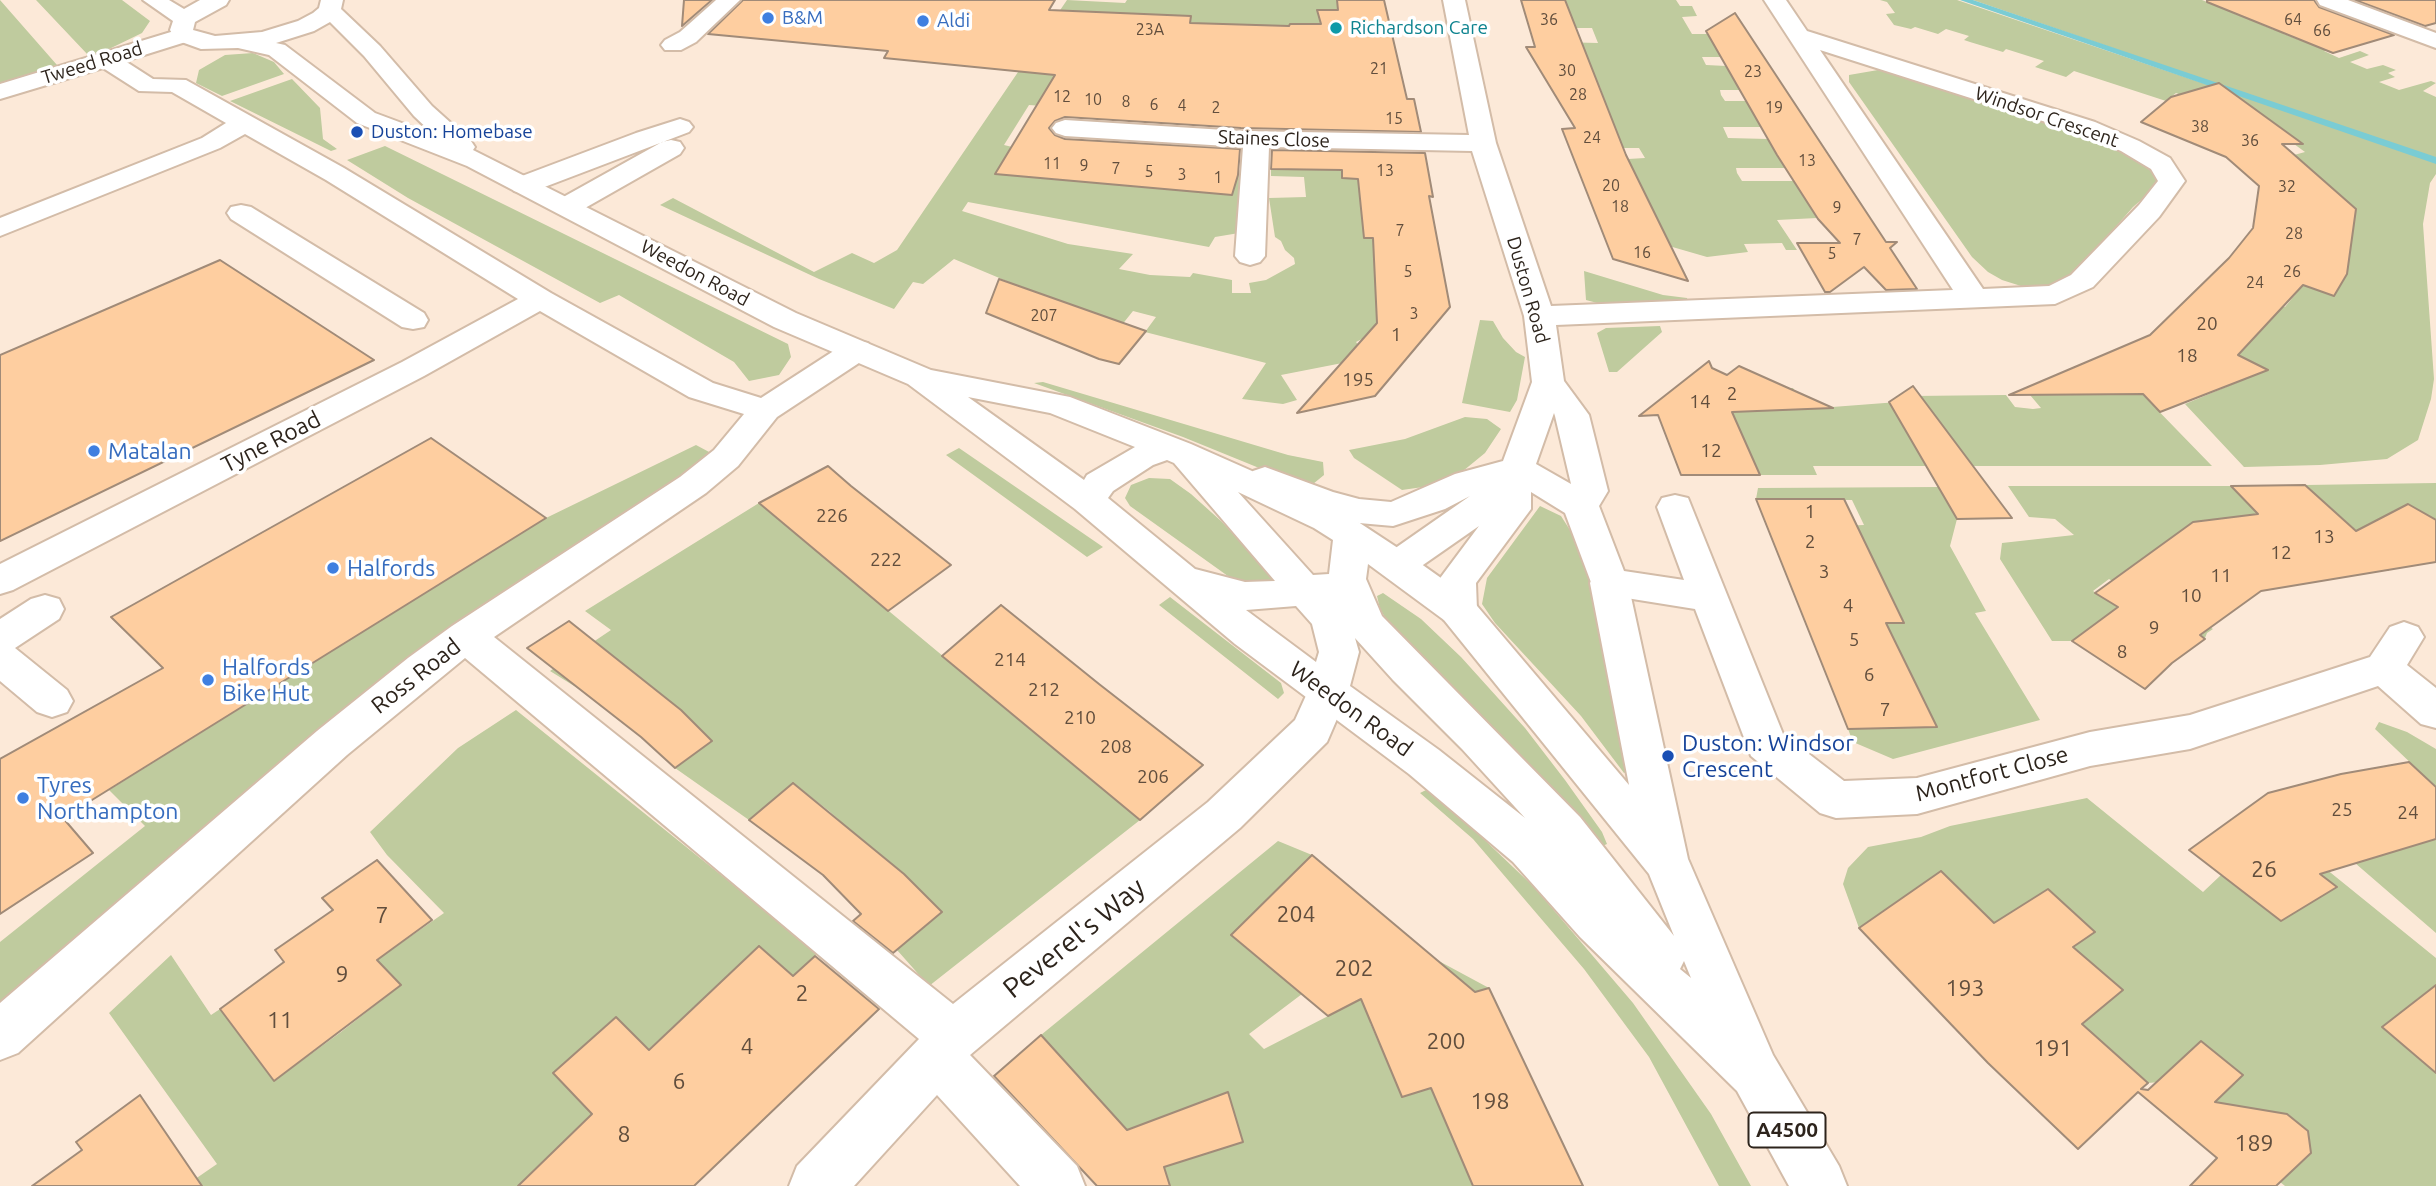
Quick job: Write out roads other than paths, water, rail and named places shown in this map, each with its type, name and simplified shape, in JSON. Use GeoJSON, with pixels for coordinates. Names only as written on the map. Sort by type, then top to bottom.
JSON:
{"type":"FeatureCollection","features":[{"type":"Feature","properties":{"kind":"street"},"geometry":{"type":"LineString","coordinates":[[154,0],[201,42],[215,43],[242,43],[286,34],[306,26],[331,5]]}},
{"type":"Feature","properties":{"kind":"street","name":"Tweed Road"},"geometry":{"type":"LineString","coordinates":[[0,92],[107,59],[184,27],[196,10],[218,0]]}},
{"type":"Feature","properties":{"kind":"street"},"geometry":{"type":"LineString","coordinates":[[673,45],[688,37],[729,0]]}},
{"type":"Feature","properties":{"kind":"street","name":"Duston Road"},"geometry":{"type":"LineString","coordinates":[[1454,0],[1483,143],[1539,316],[1548,382],[1517,473],[1513,509],[1457,581],[1458,610]]}},
{"type":"Feature","properties":{"kind":"street"},"geometry":{"type":"LineString","coordinates":[[1775,0],[1975,300]]}},
{"type":"Feature","properties":{"kind":"street"},"geometry":{"type":"LineString","coordinates":[[2328,0],[2436,41]]}},
{"type":"Feature","properties":{"kind":"street","name":"Weedon Road"},"geometry":{"type":"LineString","coordinates":[[331,5],[423,111],[476,160]]}},
{"type":"Feature","properties":{"kind":"street","name":"Windsor Crescent"},"geometry":{"type":"LineString","coordinates":[[1539,316],[2055,295],[2082,281],[2149,211],[2172,181],[2161,164],[2130,146],[2086,127],[1797,35]]}},
{"type":"Feature","properties":{"kind":"street"},"geometry":{"type":"LineString","coordinates":[[177,85],[190,61],[215,43]]}},
{"type":"Feature","properties":{"kind":"street","name":"Weedon Road"},"geometry":{"type":"LineString","coordinates":[[242,43],[277,50],[366,118],[476,160],[785,320],[919,377],[1088,500],[1249,634],[1424,762],[1530,848],[1597,922],[1755,1073]]}},
{"type":"Feature","properties":{"kind":"street"},"geometry":{"type":"LineString","coordinates":[[107,59],[148,86],[177,85],[335,174],[540,299],[701,390],[765,410]]}},
{"type":"Feature","properties":{"kind":"street"},"geometry":{"type":"LineString","coordinates":[[0,228],[211,143],[244,123]]}},
{"type":"Feature","properties":{"kind":"street"},"geometry":{"type":"LineString","coordinates":[[524,185],[680,127],[672,148],[568,206]]}},
{"type":"Feature","properties":{"kind":"street","name":"Staines Close"},"geometry":{"type":"LineString","coordinates":[[1065,128],[1256,139],[1483,143]]}},
{"type":"Feature","properties":{"kind":"street"},"geometry":{"type":"LineString","coordinates":[[1250,256],[1256,139]]}},
{"type":"Feature","properties":{"kind":"street"},"geometry":{"type":"LineString","coordinates":[[241,213],[413,320]]}},
{"type":"Feature","properties":{"kind":"street","name":"Tyne Road"},"geometry":{"type":"LineString","coordinates":[[0,580],[413,369],[540,299]]}},
{"type":"Feature","properties":{"kind":"street","name":"Ross Road"},"geometry":{"type":"LineString","coordinates":[[0,1037],[332,743],[466,636],[693,485],[726,458],[765,410],[857,350]]}},
{"type":"Feature","properties":{"kind":"street","name":"Weedon Road"},"geometry":{"type":"LineString","coordinates":[[919,377],[1058,404],[1174,450],[1327,519],[1397,565],[1458,610],[1667,863],[1755,1073],[1819,1186]]}},
{"type":"Feature","properties":{"kind":"street"},"geometry":{"type":"LineString","coordinates":[[1548,382],[1572,415],[1590,491],[1581,506]]}},
{"type":"Feature","properties":{"kind":"street"},"geometry":{"type":"LineString","coordinates":[[1088,500],[1100,483],[1141,457],[1174,450],[1206,456],[1322,501],[1359,511],[1393,514]]}},
{"type":"Feature","properties":{"kind":"street","name":"Weedon Road"},"geometry":{"type":"LineString","coordinates":[[1174,450],[1330,619]]}},
{"type":"Feature","properties":{"kind":"street"},"geometry":{"type":"LineString","coordinates":[[1185,579],[1245,596],[1285,595],[1397,565],[1465,519],[1517,473]]}},
{"type":"Feature","properties":{"kind":"street"},"geometry":{"type":"LineString","coordinates":[[1330,619],[1347,579],[1352,535],[1371,522],[1432,500],[1468,482],[1517,473],[1581,506],[1609,583],[1667,863]]}},
{"type":"Feature","properties":{"kind":"street","name":"Montfort Close"},"geometry":{"type":"LineString","coordinates":[[1675,507],[1766,744],[1836,800],[1917,796],[2090,748],[2190,732],[2394,653],[2436,712]]}},
{"type":"Feature","properties":{"kind":"street"},"geometry":{"type":"LineString","coordinates":[[1347,579],[1365,623],[1564,830],[1666,965],[1755,1073]]}},
{"type":"Feature","properties":{"kind":"street"},"geometry":{"type":"LineString","coordinates":[[1609,583],[1708,597]]}},
{"type":"Feature","properties":{"kind":"street"},"geometry":{"type":"LineString","coordinates":[[0,638],[45,609]]}},
{"type":"Feature","properties":{"kind":"street","name":"Peverel's Way"},"geometry":{"type":"LineString","coordinates":[[817,1186],[946,1046],[1224,815],[1311,730],[1328,691],[1339,652],[1330,619]]}},
{"type":"Feature","properties":{"kind":"street"},"geometry":{"type":"LineString","coordinates":[[466,636],[920,1010],[1057,1186]]}},
{"type":"Feature","properties":{"kind":"street"},"geometry":{"type":"LineString","coordinates":[[0,658],[52,701]]}},
{"type":"Feature","properties":{"kind":"waterway"},"geometry":{"type":"LineString","coordinates":[[1964,0],[2436,161]]}},
{"type":"Feature","properties":{"kind":"place","name":"B&M"},"geometry":{"type":"Point","coordinates":[768,18]}},
{"type":"Feature","properties":{"kind":"place","name":"Aldi"},"geometry":{"type":"Point","coordinates":[923,21]}},
{"type":"Feature","properties":{"kind":"place","name":"Richardson Care"},"geometry":{"type":"Point","coordinates":[1336,28]}},
{"type":"Feature","properties":{"kind":"place","name":"Duston: Homebase"},"geometry":{"type":"Point","coordinates":[357,132]}},
{"type":"Feature","properties":{"kind":"place","name":"Matalan"},"geometry":{"type":"Point","coordinates":[94,451]}},
{"type":"Feature","properties":{"kind":"place","name":"Halfords"},"geometry":{"type":"Point","coordinates":[333,568]}},
{"type":"Feature","properties":{"kind":"place","name":"Halfords Bike Hut"},"geometry":{"type":"Point","coordinates":[208,680]}},
{"type":"Feature","properties":{"kind":"place","name":"Duston: Windsor Crescent"},"geometry":{"type":"Point","coordinates":[1668,756]}},
{"type":"Feature","properties":{"kind":"place","name":"Tyres Northampton"},"geometry":{"type":"Point","coordinates":[23,798]}}]}
